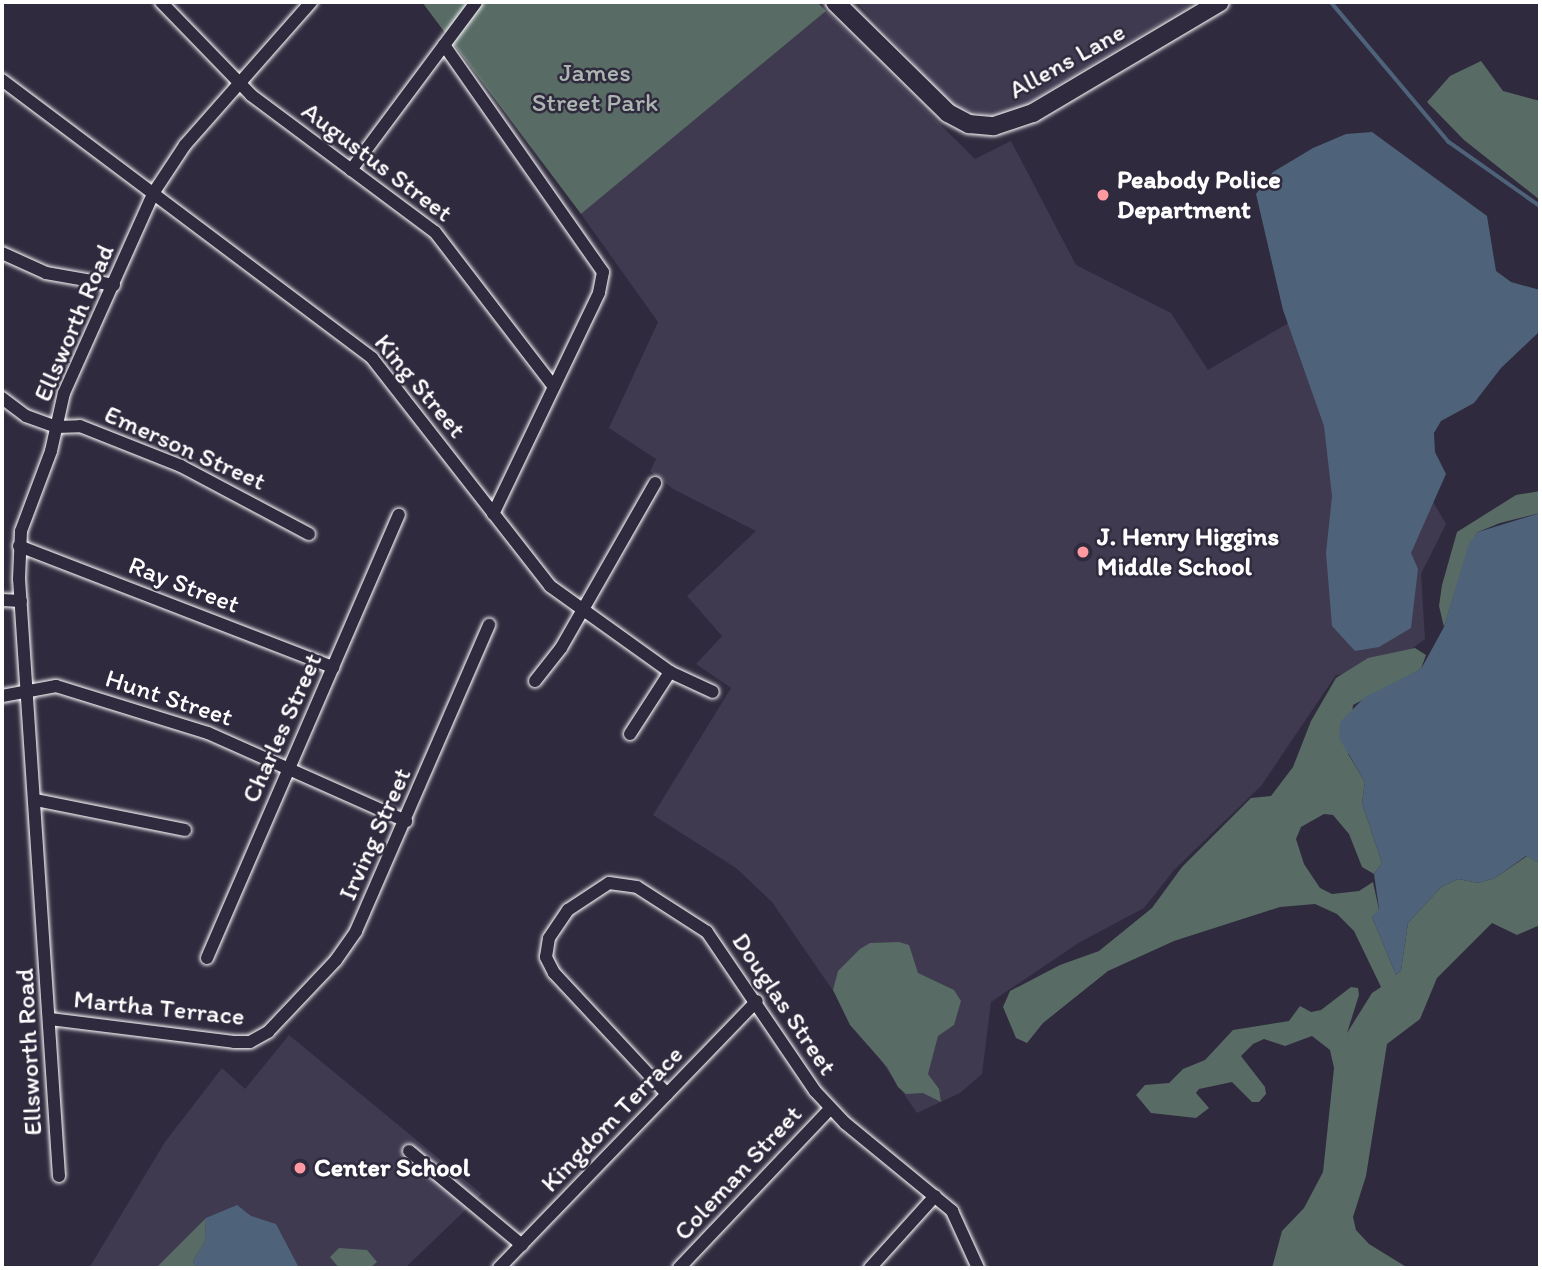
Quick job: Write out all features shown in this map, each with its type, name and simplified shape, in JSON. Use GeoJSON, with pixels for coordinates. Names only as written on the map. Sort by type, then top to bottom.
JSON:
{"type":"FeatureCollection","features":[{"type":"Feature","properties":{"kind":"street","name":"Augustus Street"},"geometry":{"type":"LineString","coordinates":[[161,2],[240,82],[445,242],[554,387]]}},
{"type":"Feature","properties":{"kind":"street","name":"Ellsworth Road"},"geometry":{"type":"LineString","coordinates":[[59,1176],[19,546],[56,428],[64,393],[154,192],[185,145],[310,2]]}},
{"type":"Feature","properties":{"kind":"street"},"geometry":{"type":"LineString","coordinates":[[351,170],[476,2]]}},
{"type":"Feature","properties":{"kind":"street","name":"Allens Lane"},"geometry":{"type":"LineString","coordinates":[[835,2],[938,105],[971,124],[1005,124],[1033,113],[1220,2]]}},
{"type":"Feature","properties":{"kind":"street"},"geometry":{"type":"LineString","coordinates":[[444,45],[600,264],[599,293],[494,514]]}},
{"type":"Feature","properties":{"kind":"street","name":"King Street"},"geometry":{"type":"LineString","coordinates":[[2,80],[372,358],[550,586],[585,608],[670,673],[713,692]]}},
{"type":"Feature","properties":{"kind":"street"},"geometry":{"type":"LineString","coordinates":[[2,253],[46,273],[114,285]]}},
{"type":"Feature","properties":{"kind":"street","name":"Emerson Street"},"geometry":{"type":"LineString","coordinates":[[2,398],[26,416],[56,428],[80,426],[181,466],[309,534]]}},
{"type":"Feature","properties":{"kind":"street"},"geometry":{"type":"LineString","coordinates":[[536,681],[585,608],[655,483]]}},
{"type":"Feature","properties":{"kind":"street","name":"Charles Street"},"geometry":{"type":"LineString","coordinates":[[207,958],[399,515]]}},
{"type":"Feature","properties":{"kind":"street","name":"Ray Street"},"geometry":{"type":"LineString","coordinates":[[19,546],[333,667]]}},
{"type":"Feature","properties":{"kind":"street"},"geometry":{"type":"LineString","coordinates":[[2,600],[21,601]]}},
{"type":"Feature","properties":{"kind":"street","name":"Irving Street"},"geometry":{"type":"LineString","coordinates":[[262,1036],[348,944],[406,821],[489,625]]}},
{"type":"Feature","properties":{"kind":"street"},"geometry":{"type":"LineString","coordinates":[[630,734],[670,673]]}},
{"type":"Feature","properties":{"kind":"street","name":"Hunt Street"},"geometry":{"type":"LineString","coordinates":[[2,696],[56,686],[208,733],[406,821]]}},
{"type":"Feature","properties":{"kind":"street"},"geometry":{"type":"LineString","coordinates":[[36,800],[185,830]]}},
{"type":"Feature","properties":{"kind":"street","name":"Douglas Street"},"geometry":{"type":"LineString","coordinates":[[667,1094],[549,965],[545,947],[549,938],[579,900],[609,883],[650,894],[707,932],[757,1000],[830,1109],[952,1211],[978,1268]]}},
{"type":"Feature","properties":{"kind":"street","name":"Kingdom Terrace"},"geometry":{"type":"LineString","coordinates":[[499,1268],[757,1000]]}},
{"type":"Feature","properties":{"kind":"street","name":"Martha Terrace"},"geometry":{"type":"LineString","coordinates":[[50,1019],[218,1041],[250,1042],[262,1036]]}},
{"type":"Feature","properties":{"kind":"street","name":"Coleman Street"},"geometry":{"type":"LineString","coordinates":[[679,1268],[830,1109]]}},
{"type":"Feature","properties":{"kind":"street"},"geometry":{"type":"LineString","coordinates":[[409,1151],[522,1245]]}},
{"type":"Feature","properties":{"kind":"street"},"geometry":{"type":"LineString","coordinates":[[870,1268],[935,1196]]}},
{"type":"Feature","properties":{"kind":"shaded area"},"geometry":{"type":"Polygon","coordinates":[[[857,2],[1195,2],[1014,112],[991,116],[952,106],[857,2]]]}},
{"type":"Feature","properties":{"kind":"shaded area","name":"J. Henry Higgins Middle School"},"geometry":{"type":"Polygon","coordinates":[[[826,11],[975,159],[1011,141],[1076,265],[1171,313],[1208,370],[1319,305],[1446,524],[1421,574],[1425,639],[1381,672],[1336,675],[1261,786],[1174,870],[1144,908],[1080,942],[991,1002],[982,1074],[960,1093],[917,1113],[772,902],[736,868],[653,815],[731,688],[696,664],[722,636],[687,596],[756,531],[673,489],[650,471],[656,459],[609,428],[658,322],[581,214],[826,11]]]}},
{"type":"Feature","properties":{"kind":"shaded area","name":"Center School"},"geometry":{"type":"Polygon","coordinates":[[[289,1035],[482,1194],[405,1268],[89,1268],[165,1142],[222,1068],[245,1089],[289,1035]]]}},
{"type":"Feature","properties":{"kind":"green space","name":"James Street Park"},"geometry":{"type":"Polygon","coordinates":[[[422,2],[817,2],[826,11],[581,214],[422,2]]]}},
{"type":"Feature","properties":{"kind":"green space"},"geometry":{"type":"Polygon","coordinates":[[[1481,61],[1503,91],[1540,101],[1540,200],[1464,140],[1427,102],[1450,76],[1481,61]]]}},
{"type":"Feature","properties":{"kind":"green space"},"geometry":{"type":"Polygon","coordinates":[[[1540,491],[1540,513],[1500,523],[1478,532],[1470,543],[1444,627],[1439,606],[1457,532],[1516,495],[1540,491]]]}},
{"type":"Feature","properties":{"kind":"green space"},"geometry":{"type":"Polygon","coordinates":[[[1415,648],[1426,655],[1421,669],[1353,705],[1348,754],[1365,782],[1362,803],[1382,863],[1374,874],[1362,867],[1349,834],[1333,815],[1324,814],[1301,827],[1296,839],[1304,864],[1320,888],[1332,894],[1359,891],[1373,882],[1379,910],[1372,917],[1396,975],[1401,970],[1408,923],[1441,887],[1458,879],[1478,883],[1495,878],[1527,856],[1540,863],[1540,925],[1517,935],[1492,923],[1437,978],[1420,1019],[1387,1044],[1366,1176],[1353,1217],[1356,1230],[1369,1244],[1408,1268],[1272,1268],[1282,1231],[1304,1208],[1323,1172],[1334,1068],[1330,1050],[1312,1036],[1285,1046],[1264,1039],[1253,1044],[1241,1056],[1265,1087],[1266,1094],[1259,1102],[1252,1102],[1232,1082],[1199,1089],[1196,1093],[1209,1108],[1196,1118],[1151,1113],[1136,1095],[1145,1085],[1169,1083],[1183,1069],[1205,1060],[1233,1030],[1289,1021],[1300,1006],[1311,1012],[1321,1010],[1351,987],[1358,988],[1359,995],[1347,1033],[1372,993],[1381,987],[1354,931],[1337,914],[1315,904],[1280,907],[1174,941],[1108,971],[1043,1023],[1027,1043],[1016,1038],[1003,1007],[1010,991],[1060,965],[1099,951],[1152,908],[1182,867],[1251,798],[1271,796],[1293,767],[1311,721],[1336,678],[1368,658],[1415,648]]]}},
{"type":"Feature","properties":{"kind":"green space"},"geometry":{"type":"Polygon","coordinates":[[[899,942],[909,945],[918,973],[954,990],[961,1001],[954,1025],[938,1036],[928,1074],[939,1089],[941,1102],[923,1093],[906,1094],[898,1087],[887,1067],[850,1025],[833,990],[838,971],[860,949],[870,943],[899,942]]]}},
{"type":"Feature","properties":{"kind":"green space"},"geometry":{"type":"Polygon","coordinates":[[[206,1218],[205,1241],[193,1261],[195,1268],[156,1268],[206,1218]]]}},
{"type":"Feature","properties":{"kind":"green space"},"geometry":{"type":"Polygon","coordinates":[[[339,1248],[367,1250],[377,1262],[370,1268],[339,1268],[330,1257],[339,1248]]]}},
{"type":"Feature","properties":{"kind":"water"},"geometry":{"type":"Polygon","coordinates":[[[1372,132],[1487,216],[1496,271],[1511,282],[1540,290],[1540,331],[1501,368],[1474,403],[1441,421],[1434,433],[1435,452],[1446,474],[1411,553],[1418,569],[1411,628],[1379,647],[1355,651],[1332,626],[1326,553],[1332,496],[1324,426],[1283,310],[1256,194],[1273,172],[1313,148],[1346,134],[1372,132]]]}},
{"type":"Feature","properties":{"kind":"water"},"geometry":{"type":"Polygon","coordinates":[[[1540,513],[1540,863],[1526,856],[1495,878],[1478,883],[1458,879],[1441,887],[1408,923],[1401,970],[1396,975],[1372,917],[1379,909],[1374,874],[1382,863],[1362,803],[1365,782],[1339,738],[1340,722],[1365,697],[1421,669],[1444,627],[1469,543],[1478,532],[1540,513]]]}},
{"type":"Feature","properties":{"kind":"water"},"geometry":{"type":"Polygon","coordinates":[[[237,1205],[251,1216],[276,1224],[299,1268],[195,1268],[193,1261],[205,1241],[206,1218],[237,1205]]]}},
{"type":"Feature","properties":{"kind":"waterway"},"geometry":{"type":"LineString","coordinates":[[1331,2],[1449,142],[1540,206]]}},
{"type":"Feature","properties":{"kind":"place","name":"Peabody Police Department"},"geometry":{"type":"Point","coordinates":[1103,195]}},
{"type":"Feature","properties":{"kind":"place","name":"J. Henry Higgins Middle School"},"geometry":{"type":"Point","coordinates":[1083,552]}},
{"type":"Feature","properties":{"kind":"place","name":"Center School"},"geometry":{"type":"Point","coordinates":[300,1168]}}]}
